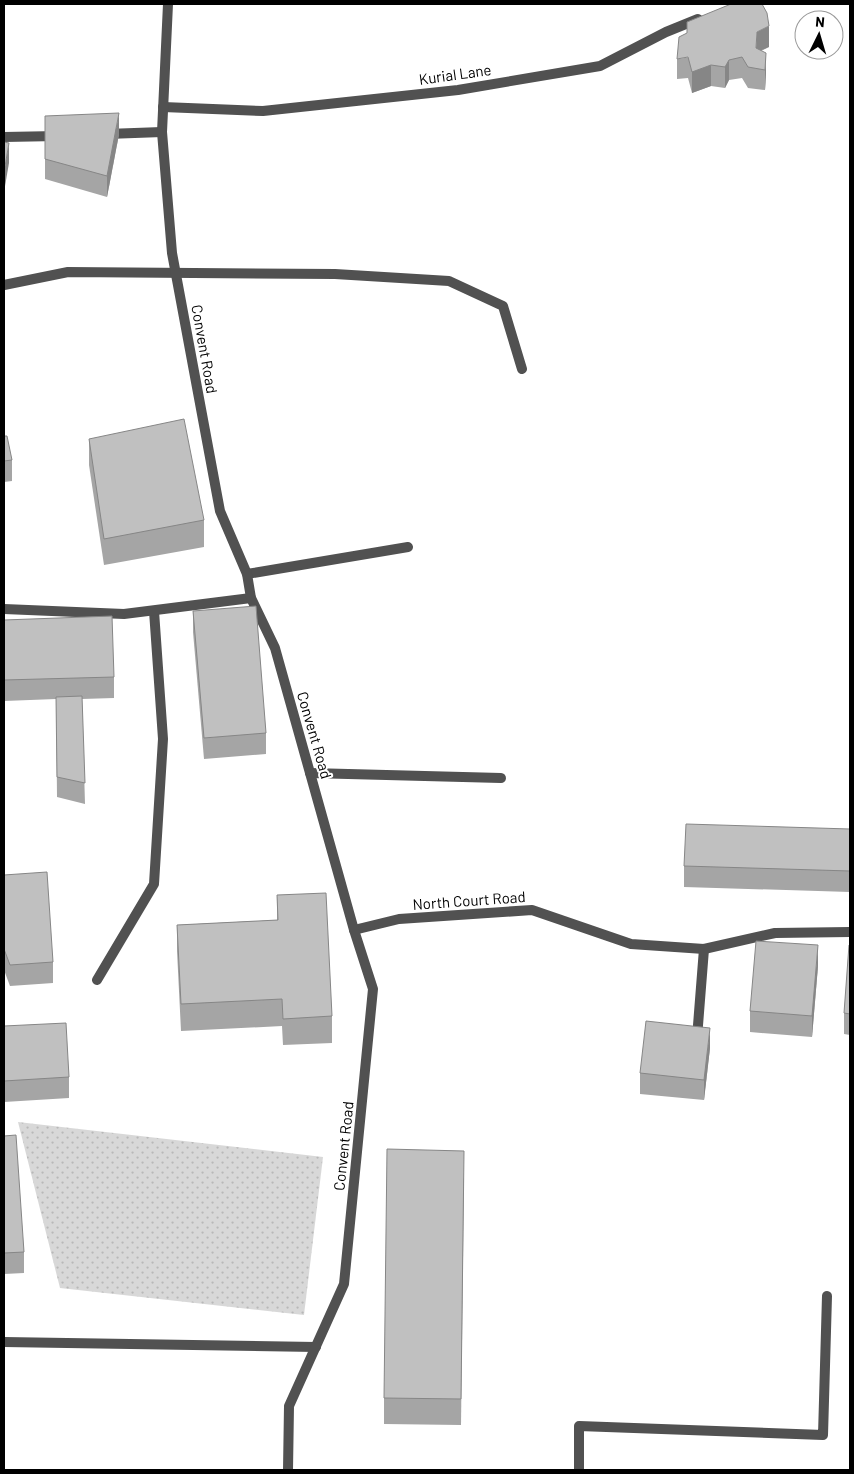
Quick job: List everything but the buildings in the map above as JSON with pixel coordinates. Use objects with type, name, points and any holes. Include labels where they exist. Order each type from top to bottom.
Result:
[{"type":"street","name":"Convent Road","points":[[168,4],[162,132],[176,272],[220,511],[247,574],[251,598],[275,648],[354,930],[374,989],[344,1284],[289,1406],[288,1470]]},
{"type":"street","name":"Kurial Lane","points":[[163,106],[263,111],[458,90],[600,66],[666,32],[710,14]]},
{"type":"street","points":[[92,135],[162,132]]},
{"type":"street","points":[[4,137],[73,135]]},
{"type":"street","points":[[4,285],[68,272],[335,274],[449,281],[503,306],[522,369]]},
{"type":"street","points":[[247,574],[408,546]]},
{"type":"street","points":[[4,609],[124,614],[251,598]]},
{"type":"street","points":[[97,980],[154,884],[164,739],[154,611]]},
{"type":"street","points":[[310,773],[501,778]]},
{"type":"street","name":"North Court Road","points":[[354,930],[399,919],[532,910],[631,944],[704,949],[775,933],[850,932]]},
{"type":"street","points":[[697,1038],[704,949]]},
{"type":"street","points":[[578,1470],[580,1426],[823,1435],[827,1296]]},
{"type":"street","points":[[4,1342],[316,1347]]},
{"type":"shaded area","points":[[18,1122],[323,1157],[304,1315],[60,1288]]}]
